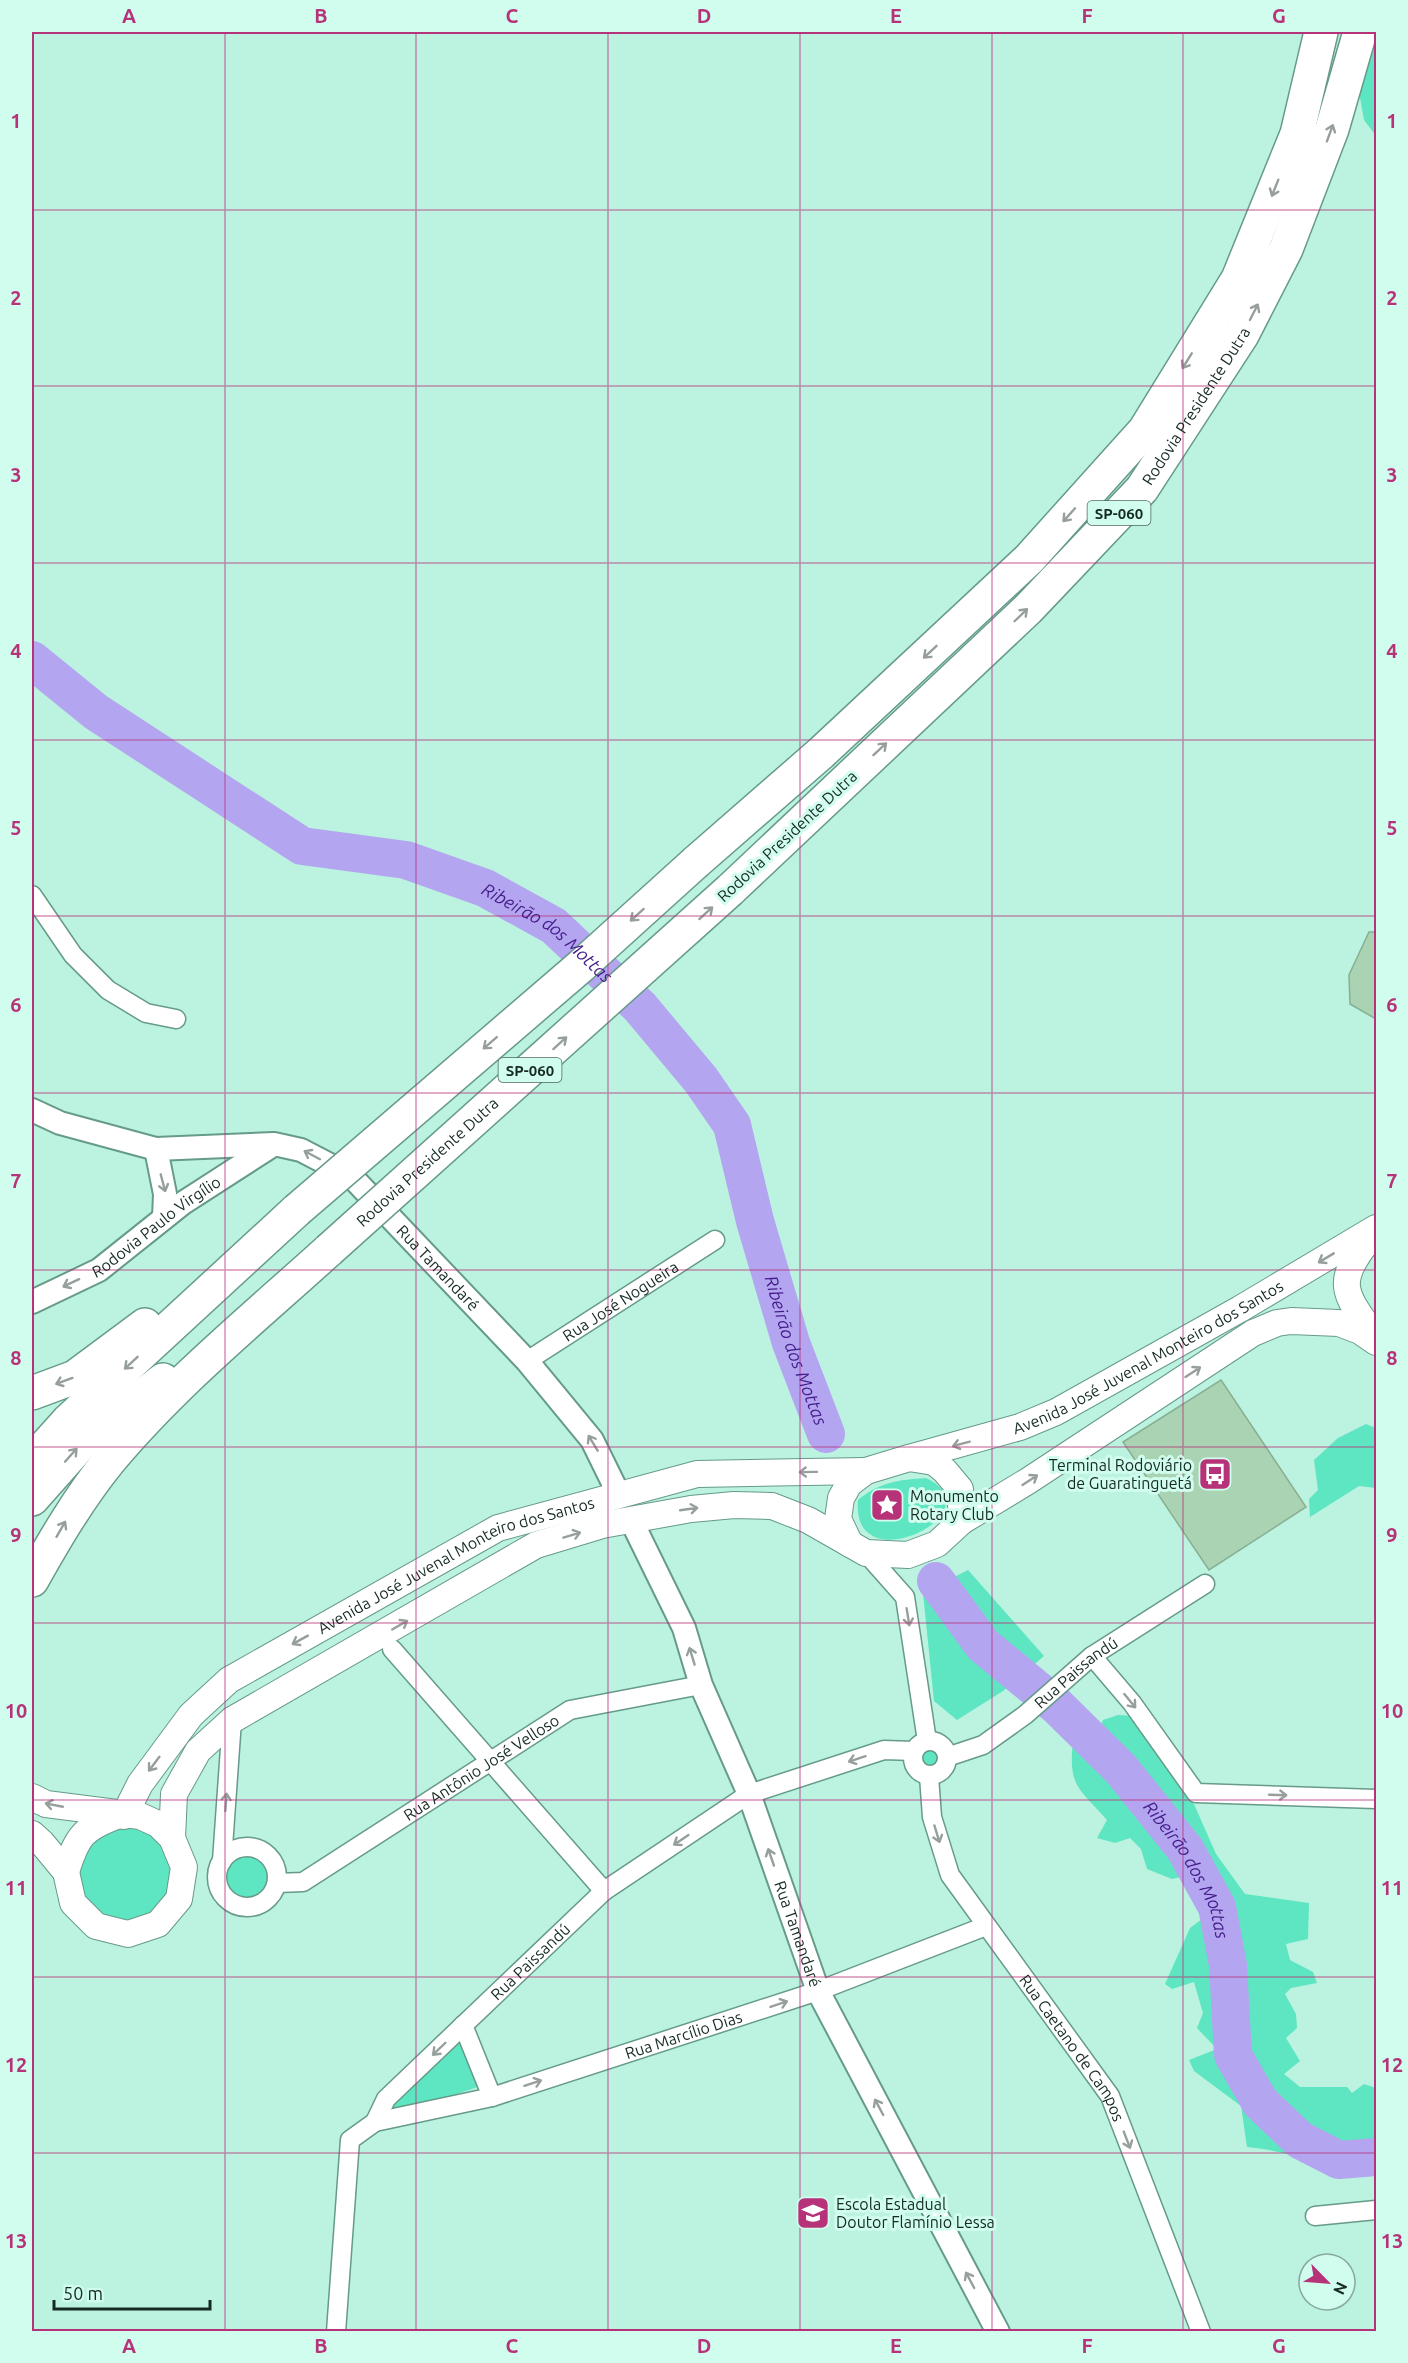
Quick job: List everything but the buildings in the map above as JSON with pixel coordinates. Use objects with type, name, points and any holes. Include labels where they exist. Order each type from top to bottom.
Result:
[{"type":"highway","name":"Rodovia Presidente Dutra","points":[[32,1461],[68,1421],[297,1210],[581,966],[821,753],[1029,559],[1145,430],[1238,279],[1297,134],[1321,32]]},
{"type":"highway","name":"Rodovia Presidente Dutra","points":[[32,1499],[80,1445],[329,1250],[730,890],[1028,609],[1142,489],[1242,335],[1287,249],[1332,129],[1360,32]]},
{"type":"highway","points":[[32,1393],[75,1377],[297,1210]]},
{"type":"highway","points":[[32,1580],[67,1520],[109,1461],[186,1380],[329,1250]]},
{"type":"main road","points":[[1377,1229],[1354,1258],[1347,1273],[1346,1289],[1352,1304],[1377,1341]]},
{"type":"main road","name":"Avenida José Juvenal Monteiro dos Santos","points":[[909,1458],[1020,1427],[1056,1412],[1240,1310],[1377,1229]]},
{"type":"main road","name":"Avenida José Juvenal Monteiro dos Santos","points":[[962,1521],[1028,1481],[1253,1333],[1277,1323],[1291,1321],[1339,1323],[1377,1341]]},
{"type":"main road","points":[[909,1458],[934,1462],[945,1471],[960,1489],[962,1521],[937,1544],[908,1555],[858,1549],[838,1519],[841,1498],[849,1484],[866,1471],[909,1458]]},
{"type":"main road","name":"Avenida José Juvenal Monteiro dos Santos","points":[[122,1815],[140,1784],[191,1715],[229,1680],[498,1528],[697,1474],[866,1471]]},
{"type":"main road","name":"Avenida José Juvenal Monteiro dos Santos","points":[[172,1838],[174,1794],[198,1751],[232,1720],[536,1545],[602,1525],[691,1509],[734,1505],[772,1506],[808,1520],[858,1549]]},
{"type":"main road","points":[[32,1797],[46,1804],[140,1816],[158,1824],[172,1838],[184,1867],[179,1899],[158,1924],[128,1934],[96,1926],[74,1903],[66,1872],[32,1834]]},
{"type":"main road","points":[[66,1872],[74,1845],[94,1824],[122,1815]]},
{"type":"street","points":[[32,895],[73,955],[108,990],[146,1013],[176,1019]]},
{"type":"street","name":"Rua Tamandaré","points":[[32,1110],[60,1123],[156,1149],[274,1144],[301,1150],[351,1176],[527,1361],[592,1440],[619,1495]]},
{"type":"street","name":"Rodovia Paulo Virgílio","points":[[32,1302],[99,1270],[183,1203],[274,1144]]},
{"type":"street","points":[[156,1149],[165,1194],[164,1218]]},
{"type":"street","name":"Rua José Nogueira","points":[[527,1361],[715,1240]]},
{"type":"street","name":"Rua Tamandaré","points":[[632,1520],[684,1628],[701,1685],[749,1794],[818,1991],[998,2331]]},
{"type":"street","points":[[858,1549],[905,1597],[920,1746],[912,1763],[923,1775],[940,1773],[944,1769],[947,1757],[943,1747],[938,1743],[920,1746]]},
{"type":"street","name":"Rua Paissandú","points":[[947,1757],[982,1745],[1025,1715],[1092,1656],[1205,1584]]},
{"type":"street","points":[[392,1649],[604,1892]]},
{"type":"street","points":[[1092,1656],[1132,1703],[1196,1793],[1377,1799]]},
{"type":"street","name":"Rua Antônio José Velloso","points":[[277,1883],[303,1882],[570,1710],[701,1685]]},
{"type":"street","points":[[222,1861],[234,1850],[251,1847],[266,1853],[276,1866],[277,1883],[272,1895],[262,1903],[249,1907],[236,1905],[226,1898],[219,1886],[218,1873],[222,1861],[232,1720]]},
{"type":"street","name":"Rua Paissandú","points":[[336,2331],[350,2140],[375,2122],[386,2099],[604,1892],[749,1794],[884,1750],[920,1746]]},
{"type":"street","name":"Rua Caetano de Campos","points":[[929,1776],[932,1817],[950,1875],[1110,2096],[1201,2331]]},
{"type":"street","name":"Rua Marcílio Dias","points":[[375,2122],[492,2097],[818,1991],[986,1926]]},
{"type":"street","points":[[463,2025],[492,2097]]},
{"type":"street","points":[[1315,2216],[1377,2210]]},
{"type":"green space","points":[[1374,32],[1376,32],[1376,136],[1364,120],[1359,92]]},
{"type":"green space","points":[[1366,1424],[1376,1428],[1376,1488],[1359,1486],[1310,1517],[1309,1499],[1318,1490],[1314,1460],[1338,1438]]},
{"type":"green space","points":[[926,1478],[944,1492],[945,1508],[934,1522],[916,1534],[895,1539],[876,1537],[862,1525],[858,1500],[866,1494],[890,1483]]},
{"type":"green space","points":[[968,1570],[1044,1656],[1003,1691],[957,1720],[934,1701],[923,1593]]},
{"type":"green space","points":[[1118,1715],[1134,1716],[1190,1795],[1216,1854],[1245,1894],[1309,1903],[1308,1939],[1286,1944],[1290,1960],[1313,1972],[1317,1983],[1291,1988],[1285,1994],[1296,2014],[1297,2028],[1286,2038],[1300,2061],[1284,2074],[1300,2087],[1347,2087],[1352,2093],[1364,2084],[1376,2088],[1376,2166],[1345,2173],[1288,2154],[1247,2147],[1241,2106],[1194,2071],[1189,2060],[1217,2049],[1197,2028],[1203,2013],[1194,1982],[1172,1989],[1165,1984],[1190,1928],[1206,1916],[1186,1876],[1172,1879],[1147,1869],[1141,1849],[1130,1838],[1115,1843],[1097,1838],[1107,1820],[1083,1793],[1074,1778],[1073,1741],[1097,1735],[1103,1720]]},
{"type":"green space","points":[[929,1745],[938,1749],[942,1758],[938,1767],[929,1771],[920,1767],[916,1758],[920,1749]]},
{"type":"green space","points":[[135,1825],[150,1831],[171,1855],[174,1887],[156,1914],[125,1924],[95,1913],[78,1886],[81,1854],[103,1831]]},
{"type":"green space","points":[[249,1855],[264,1862],[271,1877],[264,1892],[249,1899],[234,1892],[227,1877],[234,1862]]},
{"type":"green space","points":[[464,2035],[484,2085],[390,2116],[398,2092]]},
{"type":"waterway","name":"Ribeirão dos Mottas","points":[[32,660],[96,712],[302,846],[406,860],[485,888],[554,926],[640,1007],[701,1080],[732,1125],[755,1221],[791,1343],[826,1434]]},
{"type":"waterway","name":"Ribeirão dos Mottas","points":[[936,1581],[983,1645],[1057,1706],[1121,1769],[1185,1849],[1217,1907],[1228,1965],[1233,2055],[1260,2102],[1300,2140],[1339,2160],[1376,2157]]},
{"type":"place","name":"Terminal Rodoviário de Guaratinguetá","points":[[1215,1474]]},
{"type":"place","name":"Monumento Rotary Club","points":[[887,1505]]},
{"type":"place","name":"Escola Estadual Doutor Flamínio Lessa","points":[[813,2213]]}]
